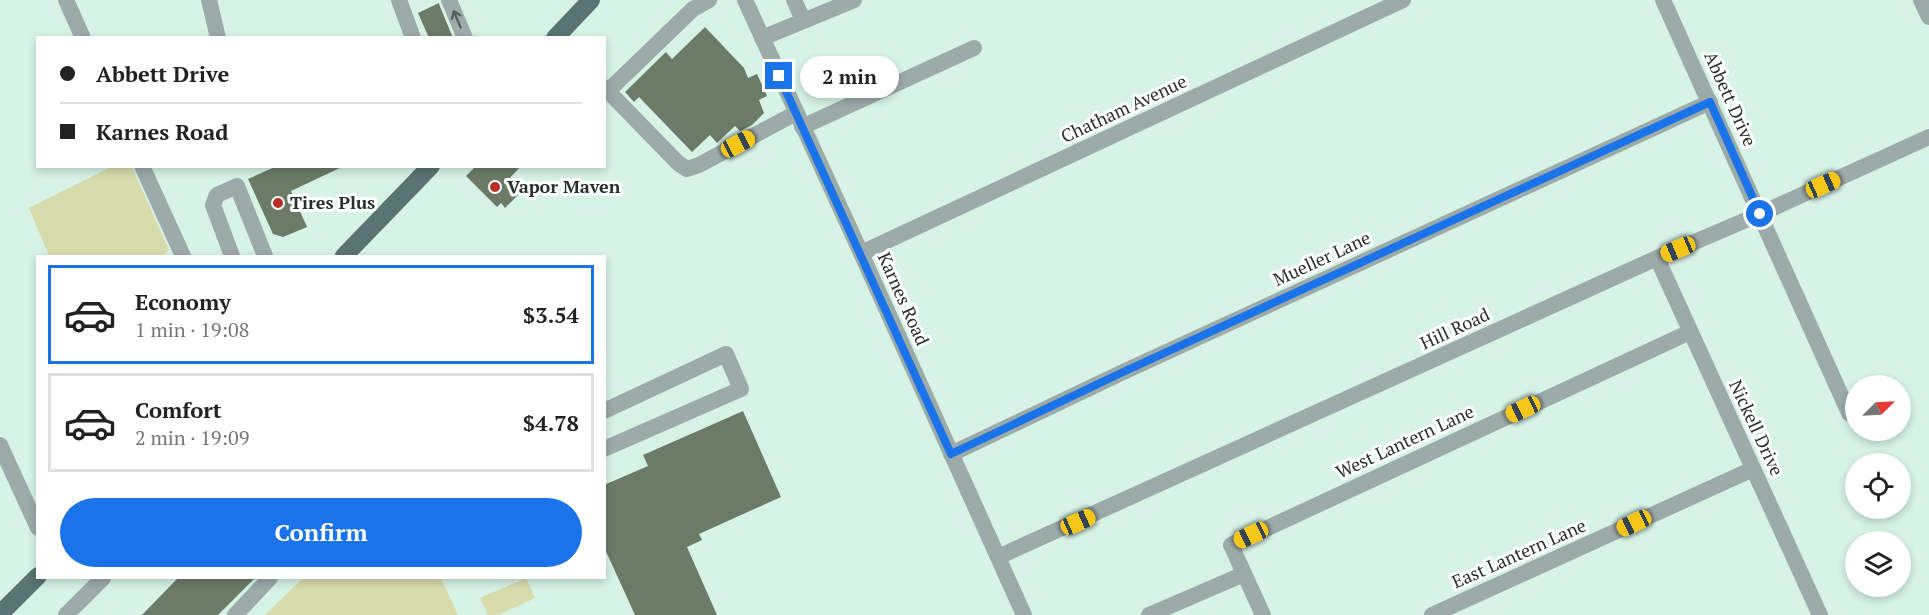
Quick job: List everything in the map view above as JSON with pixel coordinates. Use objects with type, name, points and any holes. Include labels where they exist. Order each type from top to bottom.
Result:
[{"type":"main road","points":[[557,36],[591,0]]},
{"type":"main road","points":[[345,255],[429,168]]},
{"type":"main road","points":[[9,612],[36,578]]},
{"type":"street","points":[[66,0],[82,36]]},
{"type":"street","points":[[209,0],[218,36]]},
{"type":"street","points":[[399,0],[412,36]]},
{"type":"street","points":[[449,0],[464,36]]},
{"type":"street","points":[[709,0],[693,9],[606,89],[678,164],[687,168],[699,165],[799,120],[974,48]]},
{"type":"street","name":"Karnes Road","points":[[745,0],[1024,615]]},
{"type":"street","points":[[794,0],[803,20]]},
{"type":"street","name":"Chatham Avenue","points":[[861,253],[1403,0]]},
{"type":"street","name":"Abbett Drive","points":[[1664,0],[1845,404]]},
{"type":"street","points":[[1922,0],[1929,17]]},
{"type":"street","points":[[762,38],[845,2]]},
{"type":"street","name":"Mueller Lane","points":[[951,454],[1132,368],[1710,102]]},
{"type":"street","name":"Hill Road","points":[[999,557],[1929,137]]},
{"type":"street","points":[[143,168],[183,255]]},
{"type":"street","points":[[232,255],[213,205],[217,195],[237,186],[265,255]]},
{"type":"street","name":"Nickell Drive","points":[[1657,258],[1820,615]]},
{"type":"street","name":"West Lantern Lane","points":[[1244,574],[1231,545],[1690,332]]},
{"type":"street","points":[[606,410],[726,354],[741,389],[606,448]]},
{"type":"street","points":[[0,445],[36,524]]},
{"type":"street","name":"East Lantern Lane","points":[[1432,615],[1753,469]]},
{"type":"street","points":[[1149,615],[1244,574],[1263,615]]},
{"type":"street","points":[[66,615],[102,579]]},
{"type":"street","points":[[235,615],[269,579]]},
{"type":"green space","points":[[109,168],[132,168],[169,250],[163,255],[49,255],[29,208]]},
{"type":"green space","points":[[302,579],[441,579],[458,615],[265,615]]},
{"type":"green space","points":[[526,579],[535,598],[498,615],[488,615],[480,598]]},
{"type":"building","points":[[439,3],[452,36],[428,36],[418,13]]},
{"type":"building","points":[[705,27],[744,68],[748,78],[757,74],[767,96],[759,100],[764,113],[752,125],[740,131],[735,126],[717,143],[710,135],[692,152],[639,97],[634,102],[625,92],[666,52],[672,59]]},
{"type":"building","name":"Tires Plus","points":[[273,168],[340,168],[291,191],[307,227],[283,237],[273,234],[248,179]]},
{"type":"building","name":"Vapor Maven","points":[[474,168],[519,168],[507,181],[520,193],[505,208],[501,203],[497,207],[466,176]]},
{"type":"building","points":[[743,411],[781,497],[699,534],[702,540],[687,547],[717,615],[635,615],[606,551],[606,484],[648,466],[643,455]]},
{"type":"building","points":[[177,579],[254,579],[218,615],[142,615]]},
{"type":"place","name":"Vapor Maven","points":[[495,187]]},
{"type":"place","name":"Tires Plus","points":[[278,203]]},
{"type":"route","points":[[779,76],[951,454],[1121,373],[1710,102],[1760,214]]}]
